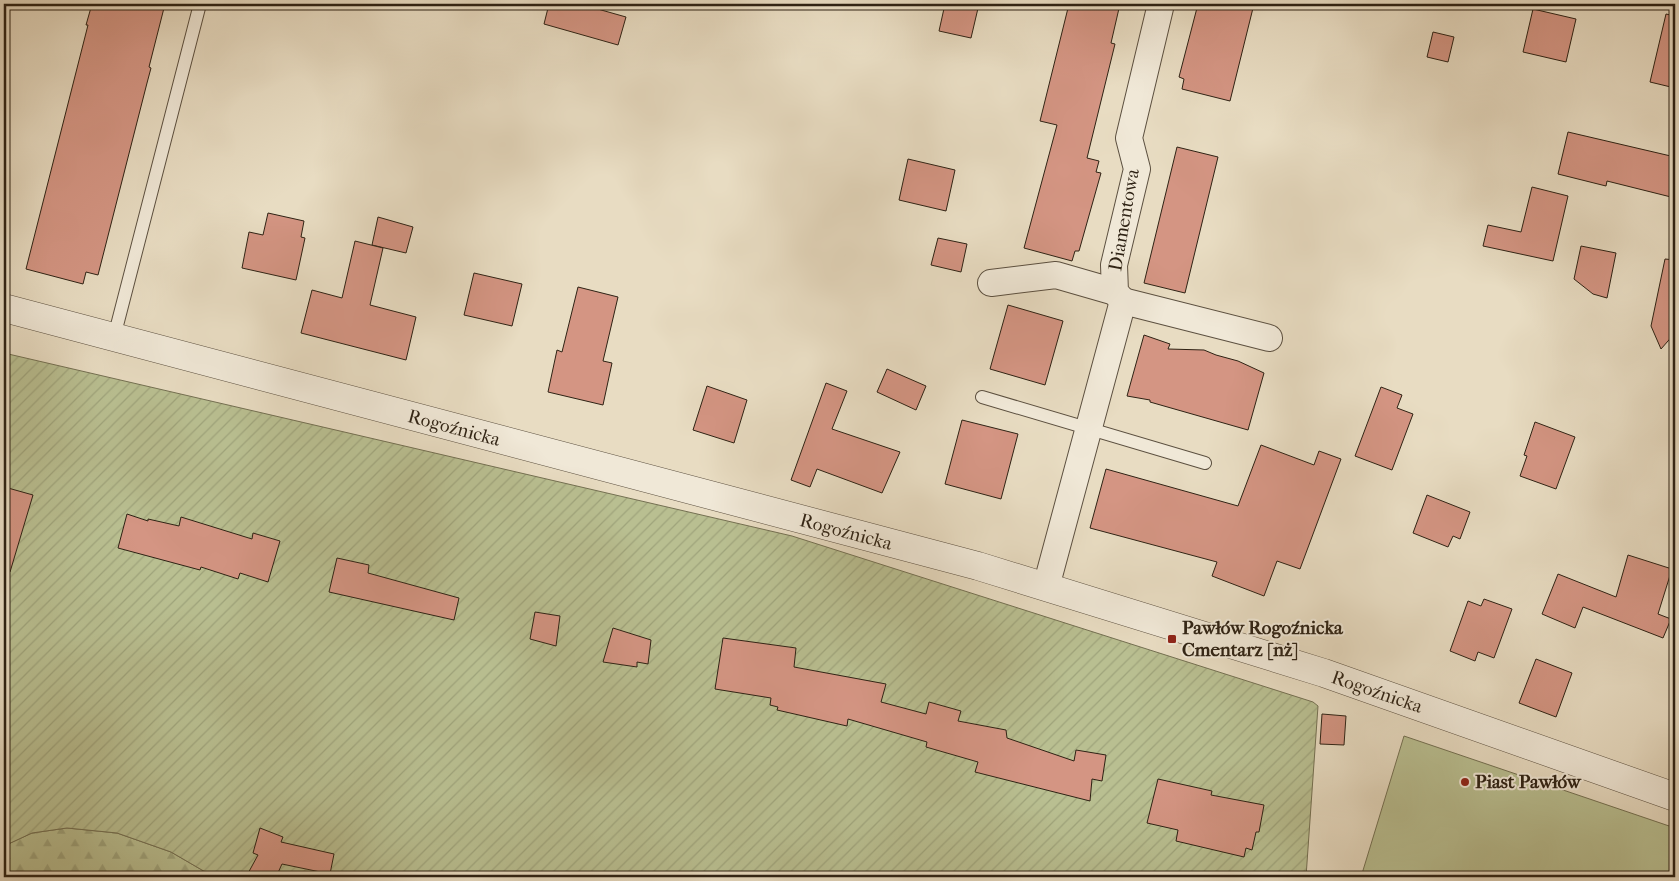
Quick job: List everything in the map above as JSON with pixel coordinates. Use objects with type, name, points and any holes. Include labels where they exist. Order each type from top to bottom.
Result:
[{"type":"street","name":"Diamentowa","points":[[1046,587],[1089,428],[1119,296],[1114,264],[1137,169],[1129,138],[1161,4]]},
{"type":"street","name":"Diamentowa","points":[[991,283],[1056,275],[1119,296],[1270,338]]},
{"type":"street","name":"Rogoźnicka","points":[[4,308],[968,564],[1333,676],[1675,797]]},
{"type":"lane","points":[[114,337],[200,4]]},
{"type":"lane","points":[[982,398],[1206,463]]},
{"type":"green space","points":[[4,353],[792,536],[1313,702],[1318,706],[1306,877],[214,877],[171,852],[117,833],[67,828],[32,833],[4,846]]},
{"type":"green space","name":"Piast Pawłów","points":[[1404,736],[1675,828],[1675,877],[1361,877]]},
{"type":"green space","points":[[67,828],[117,833],[171,852],[214,877],[4,877],[4,846],[32,833]]},
{"type":"building","points":[[92,4],[165,4],[149,67],[151,68],[98,275],[86,272],[83,284],[26,269]]},
{"type":"building","points":[[549,4],[580,4],[626,17],[618,45],[544,24]]},
{"type":"building","points":[[945,4],[979,4],[971,38],[939,31]]},
{"type":"building","points":[[1069,4],[1120,4],[1111,43],[1115,44],[1087,158],[1099,161],[1096,172],[1101,173],[1079,251],[1075,251],[1072,261],[1024,248],[1057,125],[1040,121]]},
{"type":"building","points":[[1198,4],[1254,4],[1230,101],[1182,89],[1184,79],[1179,77]]},
{"type":"building","points":[[1533,9],[1576,19],[1566,62],[1523,52]]},
{"type":"building","points":[[1666,14],[1675,16],[1675,88],[1650,82]]},
{"type":"building","points":[[1433,32],[1454,37],[1448,62],[1427,57]]},
{"type":"building","points":[[1568,132],[1675,157],[1675,179],[1671,197],[1607,181],[1606,186],[1558,174]]},
{"type":"building","points":[[1177,147],[1218,157],[1185,293],[1144,283]]},
{"type":"building","points":[[908,159],[955,170],[946,211],[899,200]]},
{"type":"building","points":[[1532,187],[1568,196],[1553,261],[1483,246],[1488,225],[1521,232]]},
{"type":"building","points":[[268,213],[304,221],[301,237],[305,238],[296,280],[242,268],[249,232],[263,235]]},
{"type":"building","points":[[378,217],[413,227],[406,253],[372,245]]},
{"type":"building","points":[[938,238],[967,244],[961,272],[931,265]]},
{"type":"building","points":[[355,241],[383,248],[370,305],[416,317],[406,360],[301,333],[312,290],[342,298]]},
{"type":"building","points":[[1581,246],[1616,253],[1607,298],[1593,294],[1574,279]]},
{"type":"building","points":[[1665,259],[1675,260],[1675,333],[1661,349],[1651,326]]},
{"type":"building","points":[[474,273],[522,284],[512,326],[464,315]]},
{"type":"building","points":[[578,287],[618,297],[603,361],[612,363],[603,405],[548,392],[557,350],[562,352]]},
{"type":"building","points":[[1008,305],[1063,321],[1045,385],[990,369]]},
{"type":"building","points":[[1144,335],[1170,344],[1168,349],[1204,350],[1238,361],[1264,373],[1248,430],[1150,402],[1150,400],[1127,396]]},
{"type":"building","points":[[887,369],[926,386],[916,410],[877,392]]},
{"type":"building","points":[[826,383],[847,391],[832,429],[900,452],[882,493],[817,469],[810,487],[791,480]]},
{"type":"building","points":[[707,386],[747,400],[734,443],[693,430]]},
{"type":"building","points":[[1381,387],[1402,395],[1397,408],[1413,414],[1392,470],[1355,456]]},
{"type":"building","points":[[962,420],[1018,434],[1001,499],[945,484]]},
{"type":"building","points":[[1535,422],[1575,437],[1556,489],[1520,476],[1527,456],[1524,455]]},
{"type":"building","points":[[1261,445],[1314,465],[1319,451],[1341,459],[1300,569],[1277,561],[1264,596],[1212,576],[1217,562],[1090,528],[1106,469],[1238,506]]},
{"type":"building","points":[[8,488],[33,495],[10,572],[4,571],[4,503]]},
{"type":"building","points":[[1427,495],[1470,512],[1460,539],[1453,536],[1448,547],[1413,533]]},
{"type":"building","points":[[127,514],[148,521],[148,519],[179,526],[181,517],[252,539],[253,533],[280,541],[268,582],[240,573],[238,579],[201,567],[200,570],[118,548]]},
{"type":"building","points":[[1628,555],[1672,569],[1658,614],[1671,619],[1663,638],[1583,607],[1575,628],[1542,614],[1558,574],[1616,597]]},
{"type":"building","points":[[337,558],[369,565],[368,573],[459,598],[454,620],[329,592]]},
{"type":"building","points":[[1484,599],[1512,609],[1494,658],[1478,652],[1475,661],[1450,651],[1468,601],[1481,606]]},
{"type":"building","points":[[535,612],[560,616],[556,646],[530,639]]},
{"type":"building","points":[[613,628],[651,640],[648,664],[637,662],[637,667],[603,662]]},
{"type":"building","points":[[723,638],[796,648],[794,667],[886,684],[881,702],[926,714],[929,702],[961,711],[958,721],[1006,730],[1007,738],[1074,761],[1076,750],[1106,755],[1102,781],[1092,779],[1090,801],[975,772],[978,762],[926,747],[927,742],[848,719],[847,726],[777,710],[778,707],[770,705],[771,698],[715,689]]},
{"type":"building","points":[[1536,659],[1572,673],[1556,717],[1519,703]]},
{"type":"building","points":[[1322,714],[1346,716],[1344,745],[1320,744]]},
{"type":"building","points":[[1158,779],[1212,791],[1211,795],[1264,805],[1259,832],[1256,832],[1252,850],[1246,848],[1244,857],[1176,841],[1178,830],[1147,823]]},
{"type":"building","points":[[260,828],[283,837],[281,842],[334,854],[330,874],[282,864],[276,877],[246,877],[258,855],[253,853]]},
{"type":"place","name":"Pawłów Rogoźnicka Cmentarz [nż]","points":[[1172,639]]},
{"type":"place","name":"Piast Pawłów","points":[[1465,782]]}]
